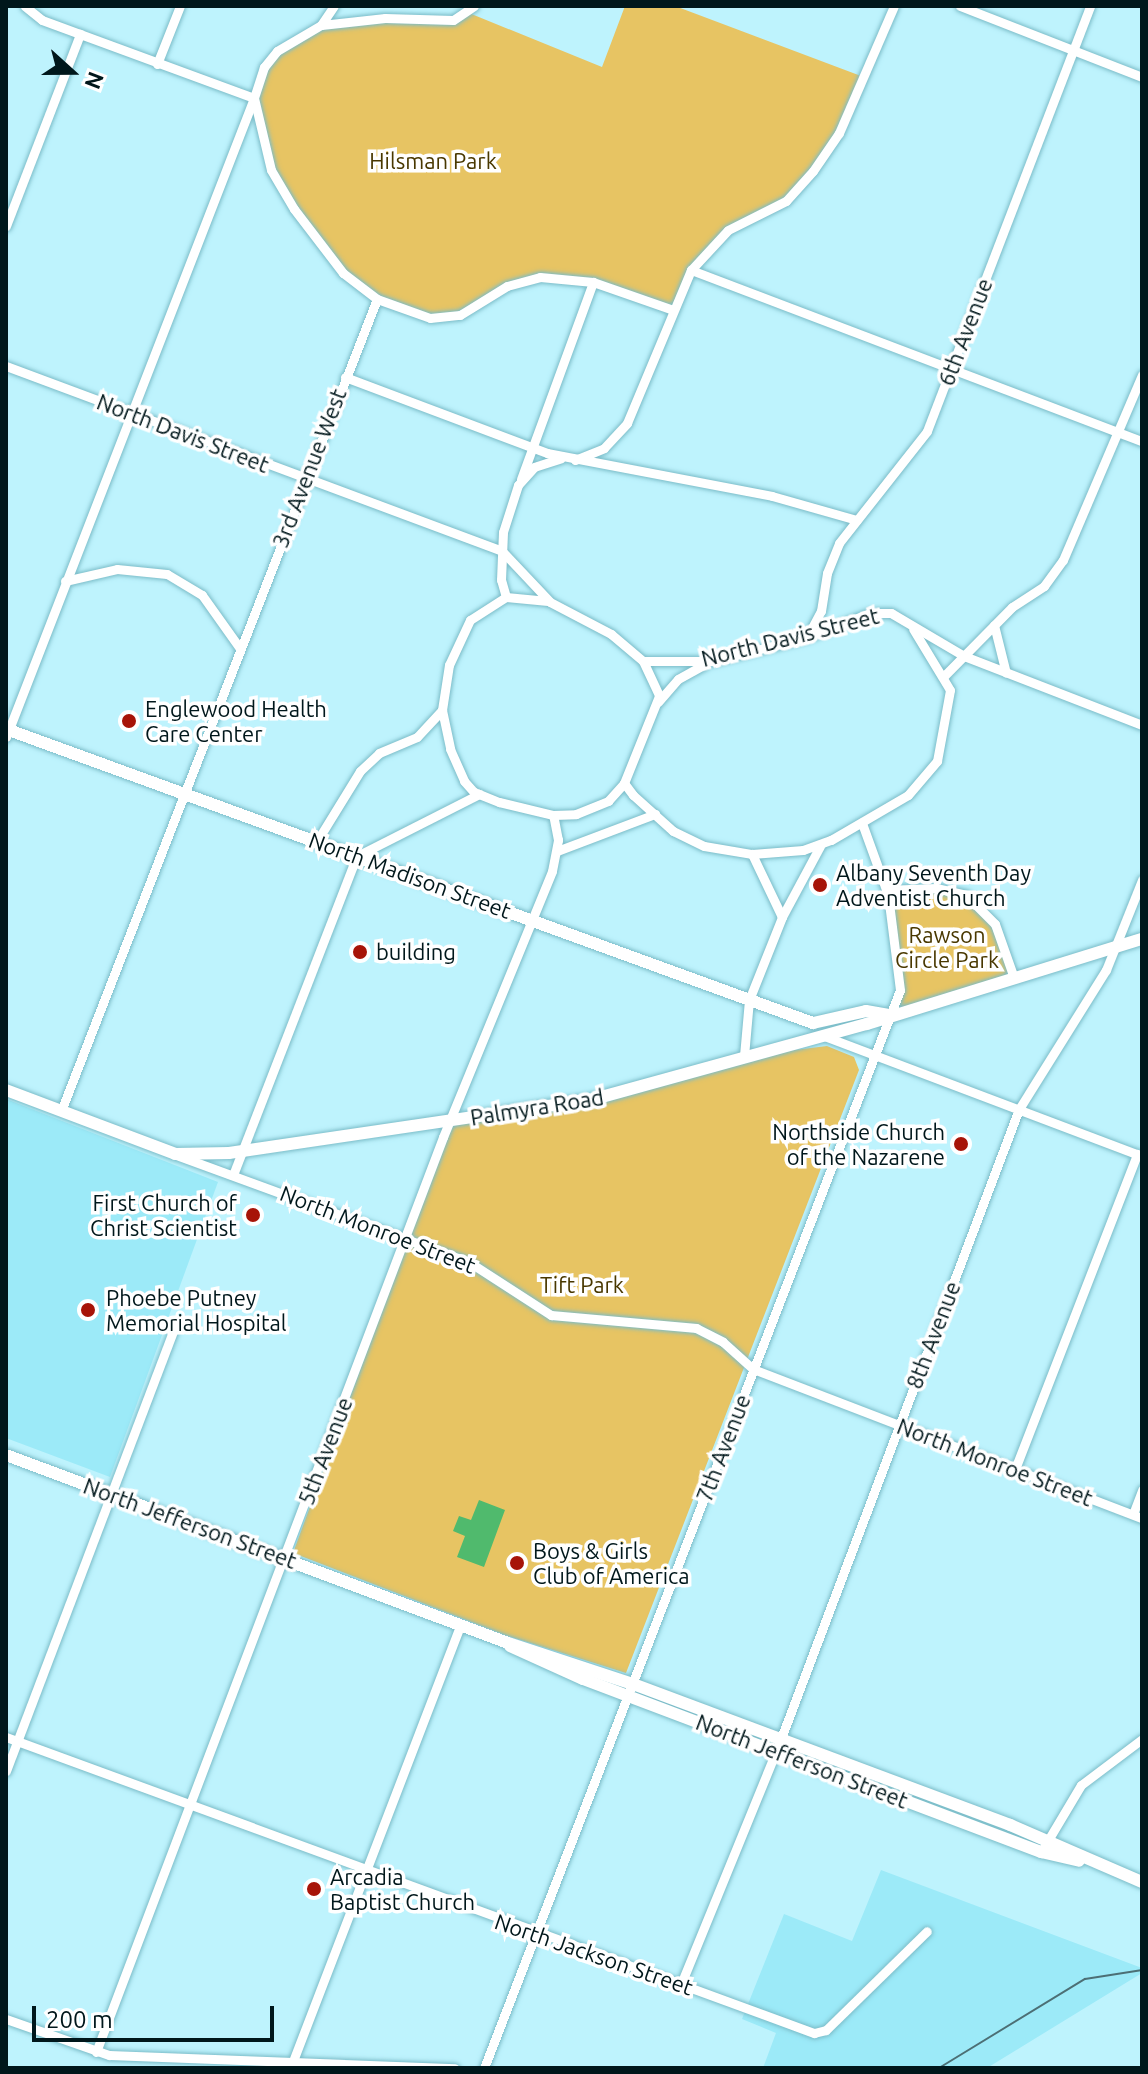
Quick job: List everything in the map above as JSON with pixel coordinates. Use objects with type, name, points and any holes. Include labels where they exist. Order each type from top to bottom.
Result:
[{"type":"main road","name":"North Madison Street","points":[[7,732],[183,792],[813,1023]]},
{"type":"main road","name":"Palmyra Road","points":[[175,1154],[243,1150],[594,1099],[824,1036],[1142,939]]},
{"type":"main road","name":"Palmyra Road","points":[[813,1023],[866,1011],[889,1015]]},
{"type":"main road","name":"North Monroe Street","points":[[6,1090],[175,1154]]},
{"type":"main road","name":"North Jefferson Street","points":[[6,1455],[508,1643],[532,1658],[631,1690],[1142,1882]]},
{"type":"street","points":[[157,64],[180,6]]},
{"type":"street","points":[[321,25],[334,6]]},
{"type":"street","points":[[7,732],[264,67],[277,51],[321,25],[385,18],[453,20],[474,6]]},
{"type":"street","points":[[575,460],[604,448],[627,423],[691,270],[728,230],[786,201],[813,171],[839,133],[894,6]]},
{"type":"street","points":[[960,6],[1142,77]]},
{"type":"street","name":"6th Avenue","points":[[807,637],[821,611],[832,559],[857,520],[917,449],[952,368],[1090,6]]},
{"type":"street","points":[[27,7],[80,34],[254,98]]},
{"type":"street","points":[[6,226],[80,34]]},
{"type":"street","points":[[254,98],[263,148],[278,185],[328,256],[377,299],[443,319],[524,279],[593,282],[673,310]]},
{"type":"street","points":[[691,270],[1142,441]]},
{"type":"street","points":[[506,597],[502,551],[505,519],[593,282]]},
{"type":"street","name":"3rd Avenue West","points":[[61,1111],[304,479],[377,299]]},
{"type":"street","name":"North Davis Street","points":[[6,366],[502,551],[550,602],[611,634],[643,661],[713,661],[807,637],[870,613],[891,613],[964,656],[1142,725]]},
{"type":"street","points":[[943,677],[994,625],[1044,586],[1059,567],[1120,433],[1142,375]]},
{"type":"street","points":[[345,377],[532,448],[564,457],[772,496],[857,520]]},
{"type":"street","points":[[521,479],[534,467],[564,457]]},
{"type":"street","points":[[65,581],[133,568],[167,574],[202,595],[239,647]]},
{"type":"street","points":[[550,602],[506,597],[479,611],[462,632],[449,665],[442,710],[456,765],[479,794],[553,815],[576,814],[608,801],[624,783],[658,702],[678,679],[713,661]]},
{"type":"street","points":[[624,783],[655,814],[696,843],[752,854],[822,844],[862,823],[908,795],[930,774],[947,725],[950,690],[928,646],[905,620]]},
{"type":"street","points":[[994,625],[1006,673]]},
{"type":"street","points":[[643,661],[658,702]]},
{"type":"street","points":[[317,841],[360,771],[379,753],[417,737],[442,710]]},
{"type":"street","points":[[233,1175],[357,856],[479,794]]},
{"type":"street","points":[[557,851],[655,814]]},
{"type":"street","name":"5th Avenue","points":[[96,2052],[450,1120],[557,851],[553,815]]},
{"type":"street","name":"7th Avenue","points":[[484,2068],[900,987],[886,890],[862,823]]},
{"type":"street","points":[[744,1056],[749,1000],[782,917],[822,844]]},
{"type":"street","points":[[752,854],[782,917]]},
{"type":"street","name":"8th Avenue","points":[[681,1984],[779,1745],[1019,1109],[1118,945],[1142,880]]},
{"type":"street","points":[[886,890],[936,888],[966,895],[995,924],[1014,978]]},
{"type":"street","points":[[824,1036],[1139,1155],[1015,1469]]},
{"type":"street","name":"North Monroe Street","points":[[175,1154],[486,1270],[547,1313],[688,1326],[723,1342],[753,1369],[1137,1516]]},
{"type":"street","points":[[6,1771],[173,1332]]},
{"type":"street","points":[[1137,1516],[1142,1490]]},
{"type":"street","points":[[293,2061],[460,1625]]},
{"type":"street","name":"North Jackson Street","points":[[6,1737],[364,1871],[814,2033],[826,2030],[927,1931]]},
{"type":"street","points":[[1044,1846],[1081,1785],[1142,1739]]},
{"type":"street","points":[[6,2019],[96,2052],[455,2068]]},
{"type":"shaded area","name":"Phoebe Putney Memorial Hospital","points":[[6,1099],[218,1182],[110,1477],[6,1438]]},
{"type":"shaded area","points":[[479,1500],[505,1510],[484,1567],[457,1557],[465,1536],[453,1531],[459,1516],[471,1520]]},
{"type":"shaded area","points":[[881,1870],[1142,1968],[1142,1973],[987,2068],[763,2068],[776,2033],[742,2019],[784,1914],[852,1941]]},
{"type":"green space","name":"Hilsman Park","points":[[625,6],[675,6],[861,76],[837,133],[810,171],[784,199],[742,220],[686,273],[672,308],[619,287],[539,275],[443,318],[377,298],[343,272],[280,186],[255,98],[265,67],[277,52],[317,30],[385,19],[454,21],[469,13],[602,67]]},
{"type":"green space","name":"Rawson Circle Park","points":[[910,888],[956,893],[985,912],[1013,977],[892,1014],[900,991],[887,891]]},
{"type":"green space","name":"Tift Park","points":[[827,1046],[854,1057],[859,1070],[626,1673],[505,1635],[293,1553],[451,1122],[595,1100],[745,1056]]},
{"type":"railway","points":[[939,2068],[1085,1979],[1142,1970]]},
{"type":"place","name":"Englewood Health Care Center","points":[[129,721]]},
{"type":"place","name":"Albany Seventh Day Adventist Church","points":[[820,885]]},
{"type":"place","name":"building","points":[[360,952]]},
{"type":"place","name":"Northside Church of the Nazarene","points":[[961,1144]]},
{"type":"place","name":"First Church of Christ Scientist","points":[[253,1215]]},
{"type":"place","name":"Phoebe Putney Memorial Hospital","points":[[88,1310]]},
{"type":"place","name":"Boys & Girls Club of America","points":[[517,1563]]},
{"type":"place","name":"Arcadia Baptist Church","points":[[314,1889]]}]
